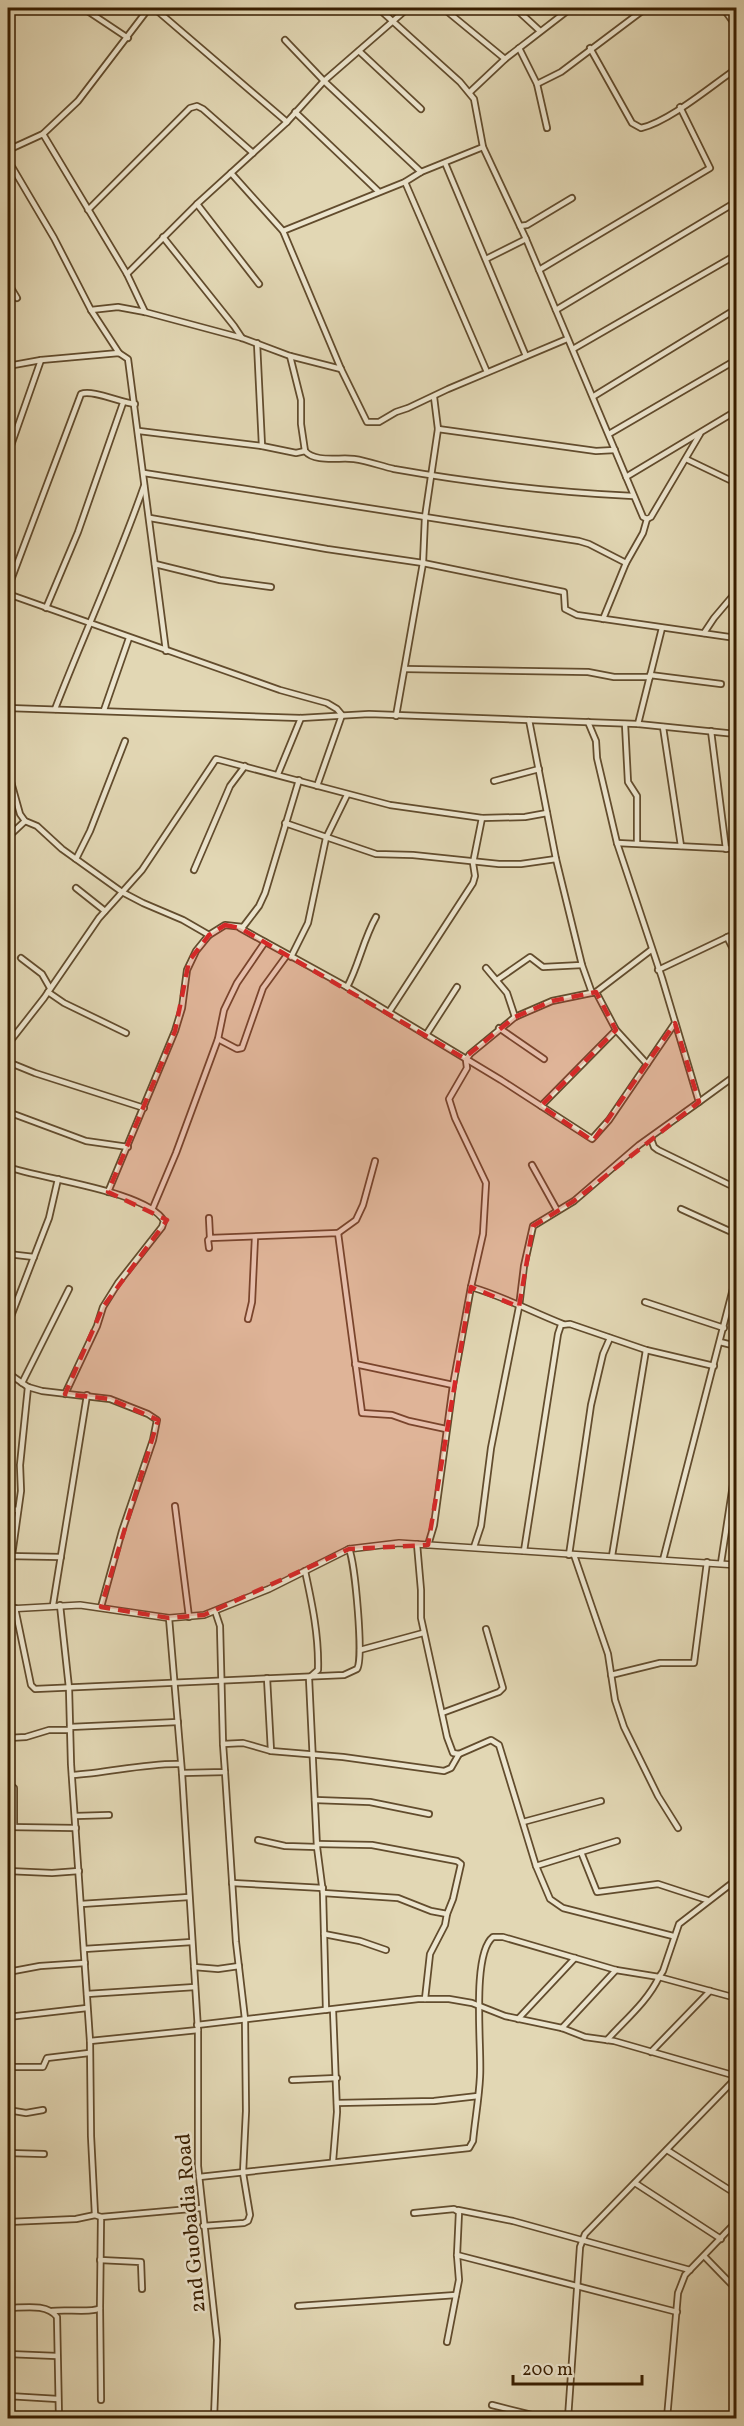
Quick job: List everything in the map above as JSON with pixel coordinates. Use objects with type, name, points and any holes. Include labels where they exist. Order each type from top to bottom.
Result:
[{"type":"street","points":[[82,8],[128,38]]},
{"type":"street","points":[[8,150],[43,134],[78,101],[151,8],[287,122]]},
{"type":"street","points":[[378,8],[470,92],[474,99],[483,147],[526,239],[567,339],[594,396],[633,496],[646,519]]},
{"type":"street","points":[[127,274],[197,204],[287,122],[324,81],[408,8]]},
{"type":"street","points":[[443,8],[505,59]]},
{"type":"street","points":[[515,8],[540,31]]},
{"type":"street","points":[[470,92],[505,59],[571,8]]},
{"type":"street","points":[[537,84],[561,72],[646,8]]},
{"type":"street","points":[[723,8],[736,26]]},
{"type":"street","points":[[729,16],[736,12]]},
{"type":"street","points":[[285,40],[324,81],[421,172]]},
{"type":"street","points":[[519,48],[537,84],[547,128]]},
{"type":"street","points":[[590,48],[635,126],[643,128],[680,107],[736,69]]},
{"type":"street","points":[[359,51],[421,109]]},
{"type":"street","points":[[88,210],[190,108],[196,106],[203,109],[253,153]]},
{"type":"street","points":[[539,270],[710,168],[711,165],[680,107]]},
{"type":"street","points":[[295,112],[378,191]]},
{"type":"street","points":[[43,134],[127,274],[145,312]]},
{"type":"street","points":[[283,231],[405,182],[421,172],[483,147]]},
{"type":"street","points":[[8,160],[54,238],[91,310],[119,353],[128,359],[166,651]]},
{"type":"street","points":[[445,163],[526,356]]},
{"type":"street","points":[[231,173],[283,231],[341,369],[366,422],[379,422],[396,411],[434,397],[567,339]]},
{"type":"street","points":[[405,182],[487,372]]},
{"type":"street","points":[[520,226],[540,218],[572,198]]},
{"type":"street","points":[[556,310],[736,202]]},
{"type":"street","points":[[197,204],[259,284]]},
{"type":"street","points":[[163,237],[242,338]]},
{"type":"street","points":[[486,259],[526,239]]},
{"type":"street","points":[[573,349],[736,255]]},
{"type":"street","points":[[8,283],[17,298]]},
{"type":"street","points":[[91,310],[118,307],[145,312],[242,338],[290,356],[341,369]]},
{"type":"street","points":[[594,396],[736,309]]},
{"type":"street","points":[[257,343],[262,446]]},
{"type":"street","points":[[8,360],[9,365],[119,353]]},
{"type":"street","points":[[290,356],[301,399],[301,424],[305,451],[311,456],[350,458],[392,468],[569,493],[633,496]]},
{"type":"street","points":[[8,454],[41,360]]},
{"type":"street","points":[[609,434],[736,360]]},
{"type":"street","points":[[8,588],[81,394],[87,392],[123,403],[135,404]]},
{"type":"street","points":[[396,717],[423,563],[425,517],[438,429],[434,397]]},
{"type":"street","points":[[46,608],[78,532],[123,403]]},
{"type":"street","points":[[626,477],[736,411]]},
{"type":"street","points":[[438,429],[596,451],[615,450]]},
{"type":"street","points":[[139,431],[262,446],[296,453],[305,451]]},
{"type":"street","points":[[646,519],[651,518],[700,434]]},
{"type":"street","points":[[686,459],[736,483]]},
{"type":"street","points":[[144,473],[579,541],[626,562]]},
{"type":"street","points":[[55,709],[88,623],[122,550],[145,483]]},
{"type":"street","points":[[150,518],[423,563],[564,592],[566,611],[577,615],[736,638]]},
{"type":"street","points":[[603,619],[626,562],[643,533],[646,519]]},
{"type":"street","points":[[155,564],[220,580],[271,587]]},
{"type":"street","points":[[704,633],[718,612],[736,592]]},
{"type":"street","points":[[8,594],[280,690],[327,703],[342,715]]},
{"type":"street","points":[[638,724],[662,628]]},
{"type":"street","points":[[104,710],[129,638]]},
{"type":"street","points":[[405,669],[588,672],[614,677],[650,676],[721,684]]},
{"type":"street","points":[[8,708],[301,718],[369,714],[396,717],[638,724],[736,734]]},
{"type":"street","points":[[317,786],[342,715]]},
{"type":"street","points":[[278,774],[301,718]]},
{"type":"street","points":[[528,720],[556,859],[582,965],[594,992],[616,1030],[647,1064]]},
{"type":"street","points":[[588,722],[596,741],[597,758],[617,843],[699,1102]]},
{"type":"street","points":[[625,724],[628,782],[637,796],[637,843]]},
{"type":"street","points":[[663,727],[681,846]]},
{"type":"street","points":[[711,731],[726,849]]},
{"type":"street","points":[[76,859],[90,831],[125,741]]},
{"type":"street","points":[[8,1044],[105,911],[142,870],[190,801],[214,761],[220,758],[390,806],[482,818],[525,817],[547,813]]},
{"type":"street","points":[[194,870],[230,786],[245,766]]},
{"type":"street","points":[[494,781],[539,769]]},
{"type":"street","points":[[8,771],[20,814],[25,821],[37,826],[76,859],[122,891],[209,935]]},
{"type":"street","points":[[240,928],[248,923],[265,893],[299,780]]},
{"type":"street","points":[[218,1039],[237,1049],[242,1048],[263,988],[289,956],[308,923],[326,838],[347,795]]},
{"type":"street","points":[[389,1012],[473,883],[475,876],[473,862],[482,818]]},
{"type":"street","points":[[8,837],[25,821]]},
{"type":"street","points":[[285,823],[376,854],[521,864],[556,859]]},
{"type":"street","points":[[617,843],[736,849]]},
{"type":"street","points":[[76,888],[105,911]]},
{"type":"street","points":[[347,987],[356,972],[366,934],[376,917]]},
{"type":"street","points":[[108,1192],[175,1031],[182,1008],[189,961],[209,935],[225,925],[240,928],[347,987],[590,1138],[594,1138],[675,1023]]},
{"type":"street","points":[[658,970],[736,933]]},
{"type":"street","points":[[727,937],[736,955]]},
{"type":"street","points":[[152,1210],[177,1153],[218,1039],[224,1010],[237,983],[265,942]]},
{"type":"street","points":[[428,1545],[434,1525],[453,1385],[483,1234],[486,1183],[455,1118],[449,1099],[467,1068],[466,1060],[470,1054],[499,1028],[515,1017],[552,1001],[594,992],[620,976],[651,950]]},
{"type":"street","points":[[497,980],[530,957],[543,967],[582,965]]},
{"type":"street","points":[[21,958],[42,974],[49,990],[64,1003],[126,1034]]},
{"type":"street","points":[[486,968],[507,993],[515,1017]]},
{"type":"street","points":[[426,1035],[457,987]]},
{"type":"street","points":[[499,1028],[544,1059]]},
{"type":"street","points":[[541,1106],[616,1030]]},
{"type":"street","points":[[8,1062],[144,1108]]},
{"type":"street","points":[[474,1547],[482,1526],[491,1449],[533,1226],[574,1201],[639,1145],[736,1075]]},
{"type":"street","points":[[8,1112],[86,1142],[128,1147]]},
{"type":"street","points":[[651,1138],[654,1147],[658,1150],[736,1188]]},
{"type":"street","points":[[210,1238],[338,1233],[356,1220],[363,1205],[375,1161]]},
{"type":"street","points":[[532,1165],[557,1210]]},
{"type":"street","points":[[8,1167],[108,1192],[152,1210],[161,1215],[164,1221],[162,1227],[103,1306],[97,1326],[65,1394]]},
{"type":"street","points":[[8,1324],[49,1218],[58,1179]]},
{"type":"street","points":[[681,1209],[736,1234]]},
{"type":"street","points":[[209,1218],[209,1248]]},
{"type":"street","points":[[338,1233],[362,1413],[392,1415],[446,1429]]},
{"type":"street","points":[[248,1319],[253,1293],[255,1237]]},
{"type":"street","points":[[8,1254],[34,1257]]},
{"type":"street","points":[[663,1560],[736,1277]]},
{"type":"street","points":[[471,1287],[499,1296],[563,1324],[646,1350],[714,1366]]},
{"type":"street","points":[[22,1383],[69,1289]]},
{"type":"street","points":[[645,1302],[724,1328]]},
{"type":"street","points":[[524,1551],[558,1334],[563,1324]]},
{"type":"street","points":[[610,1338],[603,1354],[591,1405],[572,1555],[608,1654],[615,1700],[624,1727],[658,1796],[678,1828]]},
{"type":"street","points":[[720,1342],[736,1346]]},
{"type":"street","points":[[612,1556],[646,1350]]},
{"type":"street","points":[[355,1364],[453,1385]]},
{"type":"street","points":[[8,1373],[28,1387],[110,1399],[156,1419],[157,1422],[122,1531],[101,1607]]},
{"type":"street","points":[[8,1584],[10,1556],[21,1491],[20,1465],[28,1387]]},
{"type":"street","points":[[53,1605],[87,1395]]},
{"type":"street","points":[[722,1563],[736,1465]]},
{"type":"street","points":[[175,1506],[189,1617]]},
{"type":"street","points":[[8,1509],[18,1510]]},
{"type":"street","points":[[8,1609],[60,1605],[101,1607],[169,1618],[189,1617],[215,1611],[349,1549],[387,1544],[474,1547],[736,1565]]},
{"type":"street","points":[[417,1544],[423,1633],[452,1750],[459,1754]]},
{"type":"street","points":[[15,1608],[31,1685],[35,1689],[221,1679],[309,1678],[353,1673],[360,1666],[360,1650],[349,1549]]},
{"type":"street","points":[[10,1556],[61,1557]]},
{"type":"street","points":[[611,1675],[660,1663],[696,1662],[707,1562]]},
{"type":"street","points":[[305,1570],[314,1613],[318,1657],[318,1670],[309,1678]]},
{"type":"street","points":[[60,1605],[69,1688],[72,1775],[90,2041],[95,2216]]},
{"type":"street","points":[[203,2226],[248,2221],[250,2215],[243,2173],[246,2111],[245,2019],[232,1883],[223,1744],[220,1626],[215,1611]]},
{"type":"street","name":"2nd Guobadia Road","points":[[169,1618],[182,1773],[194,1967],[201,2208],[217,2340],[214,2418]]},
{"type":"street","points":[[442,1713],[499,1692],[503,1688],[486,1629]]},
{"type":"street","points":[[360,1650],[423,1633]]},
{"type":"street","points":[[267,1678],[271,1751]]},
{"type":"street","points":[[309,1678],[315,1800],[323,1890],[326,2010]]},
{"type":"street","points":[[8,1738],[26,1737],[49,1730],[178,1722]]},
{"type":"street","points":[[223,1744],[243,1743],[271,1751],[343,1757],[444,1771],[451,1768],[459,1754],[491,1740],[496,1741],[502,1752],[536,1866],[550,1899],[563,1908],[674,1936]]},
{"type":"street","points":[[72,1775],[161,1764],[180,1764]]},
{"type":"street","points":[[182,1773],[225,1772]]},
{"type":"street","points":[[8,1783],[14,1788],[11,1827],[76,1828]]},
{"type":"street","points":[[315,1800],[370,1802],[429,1814]]},
{"type":"street","points":[[523,1822],[601,1801]]},
{"type":"street","points":[[75,1816],[109,1815]]},
{"type":"street","points":[[258,1840],[285,1846],[372,1845],[459,1862],[461,1864],[445,1925],[430,1954],[425,1999]]},
{"type":"street","points":[[536,1866],[616,1840]]},
{"type":"street","points":[[581,1852],[597,1892],[658,1884],[708,1900]]},
{"type":"street","points":[[8,1871],[52,1873],[79,1871]]},
{"type":"street","points":[[607,2040],[655,1987],[679,1924],[736,1880]]},
{"type":"street","points":[[232,1883],[404,1899],[431,1911],[447,1914]]},
{"type":"street","points":[[81,1904],[189,1897]]},
{"type":"street","points":[[324,1934],[360,1941],[386,1950]]},
{"type":"street","points":[[199,2177],[469,2148],[478,2096],[481,2050],[478,2025],[481,1969],[487,1944],[493,1937],[503,1937],[616,1970],[659,1977],[736,1998]]},
{"type":"street","points":[[84,1949],[192,1942]]},
{"type":"street","points":[[518,2019],[575,1958]]},
{"type":"street","points":[[8,1972],[40,1966],[85,1964]]},
{"type":"street","points":[[194,1967],[218,1969],[239,1966]]},
{"type":"street","points":[[562,2028],[616,1970]]},
{"type":"street","points":[[87,1995],[195,1987]]},
{"type":"street","points":[[651,2052],[710,1991]]},
{"type":"street","points":[[90,2041],[197,2028],[245,2019],[425,1999],[449,1999],[480,2005],[518,2019],[562,2028],[585,2037],[607,2040],[736,2077],[588,2230],[582,2240],[568,2418]]},
{"type":"street","points":[[8,2017],[87,2008]]},
{"type":"street","points":[[333,2010],[337,2078],[333,2161]]},
{"type":"street","points":[[8,2067],[43,2067],[47,2058],[89,2053]]},
{"type":"street","points":[[292,2080],[337,2078]]},
{"type":"street","points":[[730,2085],[736,2090]]},
{"type":"street","points":[[337,2103],[434,2101],[478,2096]]},
{"type":"street","points":[[8,2110],[26,2113],[43,2110]]},
{"type":"street","points":[[667,2150],[736,2194]]},
{"type":"street","points":[[8,2153],[44,2154]]},
{"type":"street","points":[[635,2183],[721,2239]]},
{"type":"street","points":[[8,2222],[201,2208]]},
{"type":"street","points":[[447,2342],[459,2280],[458,2210]]},
{"type":"street","points":[[414,2213],[458,2210],[504,2218],[690,2270]]},
{"type":"street","points":[[101,2217],[101,2400]]},
{"type":"street","points":[[667,2418],[678,2294],[685,2275],[736,2223]]},
{"type":"street","points":[[457,2255],[677,2312]]},
{"type":"street","points":[[704,2256],[736,2289]]},
{"type":"street","points":[[100,2260],[141,2262],[142,2289]]},
{"type":"street","points":[[298,2306],[456,2295]]},
{"type":"street","points":[[8,2308],[30,2307],[52,2311],[100,2308]]},
{"type":"street","points":[[52,2311],[57,2317],[59,2418]]},
{"type":"street","points":[[8,2354],[57,2356]]},
{"type":"street","points":[[8,2396],[58,2399]]},
{"type":"street","points":[[492,2405],[544,2418]]},
{"type":"highlighted area","points":[[225,925],[240,928],[464,1058],[515,1017],[552,1001],[596,992],[616,1030],[541,1106],[593,1141],[675,1023],[699,1102],[574,1201],[533,1226],[519,1307],[471,1287],[428,1545],[349,1549],[204,1615],[169,1618],[101,1607],[158,1420],[110,1399],[65,1394],[103,1307],[167,1220],[108,1192],[175,1031],[189,961],[209,935]]}]
